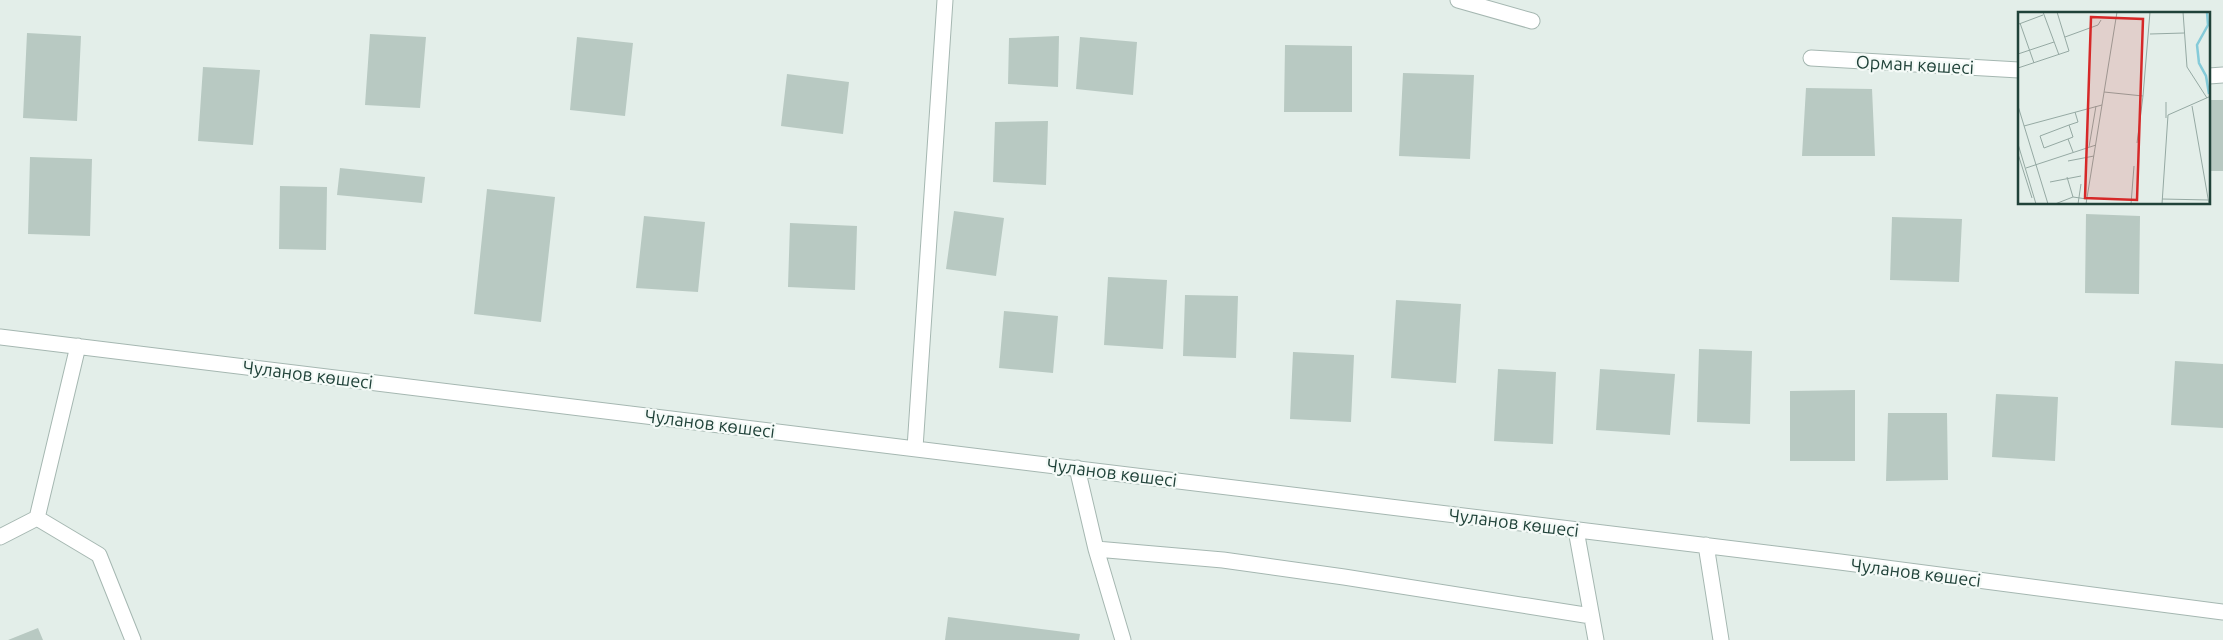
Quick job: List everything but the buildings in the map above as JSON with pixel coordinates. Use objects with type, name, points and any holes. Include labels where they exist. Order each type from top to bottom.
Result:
[{"type":"street","points":[[915,448],[945,0]]},
{"type":"street","points":[[1458,0],[1532,21]]},
{"type":"street","name":"Орман көшесі","points":[[1811,58],[2018,70]]},
{"type":"street","points":[[2210,76],[2223,75]]},
{"type":"street","name":"Чуланов көшесі","points":[[0,336],[1706,545],[2223,612]]},
{"type":"street","points":[[0,537],[37,518],[78,346]]},
{"type":"street","points":[[1077,468],[1096,549],[1123,640]]},
{"type":"street","points":[[37,518],[99,555],[133,640]]},
{"type":"street","points":[[1576,530],[1596,640]]},
{"type":"street","points":[[1706,545],[1722,640]]},
{"type":"street","points":[[1096,549],[1261,565],[1591,616]]}]
